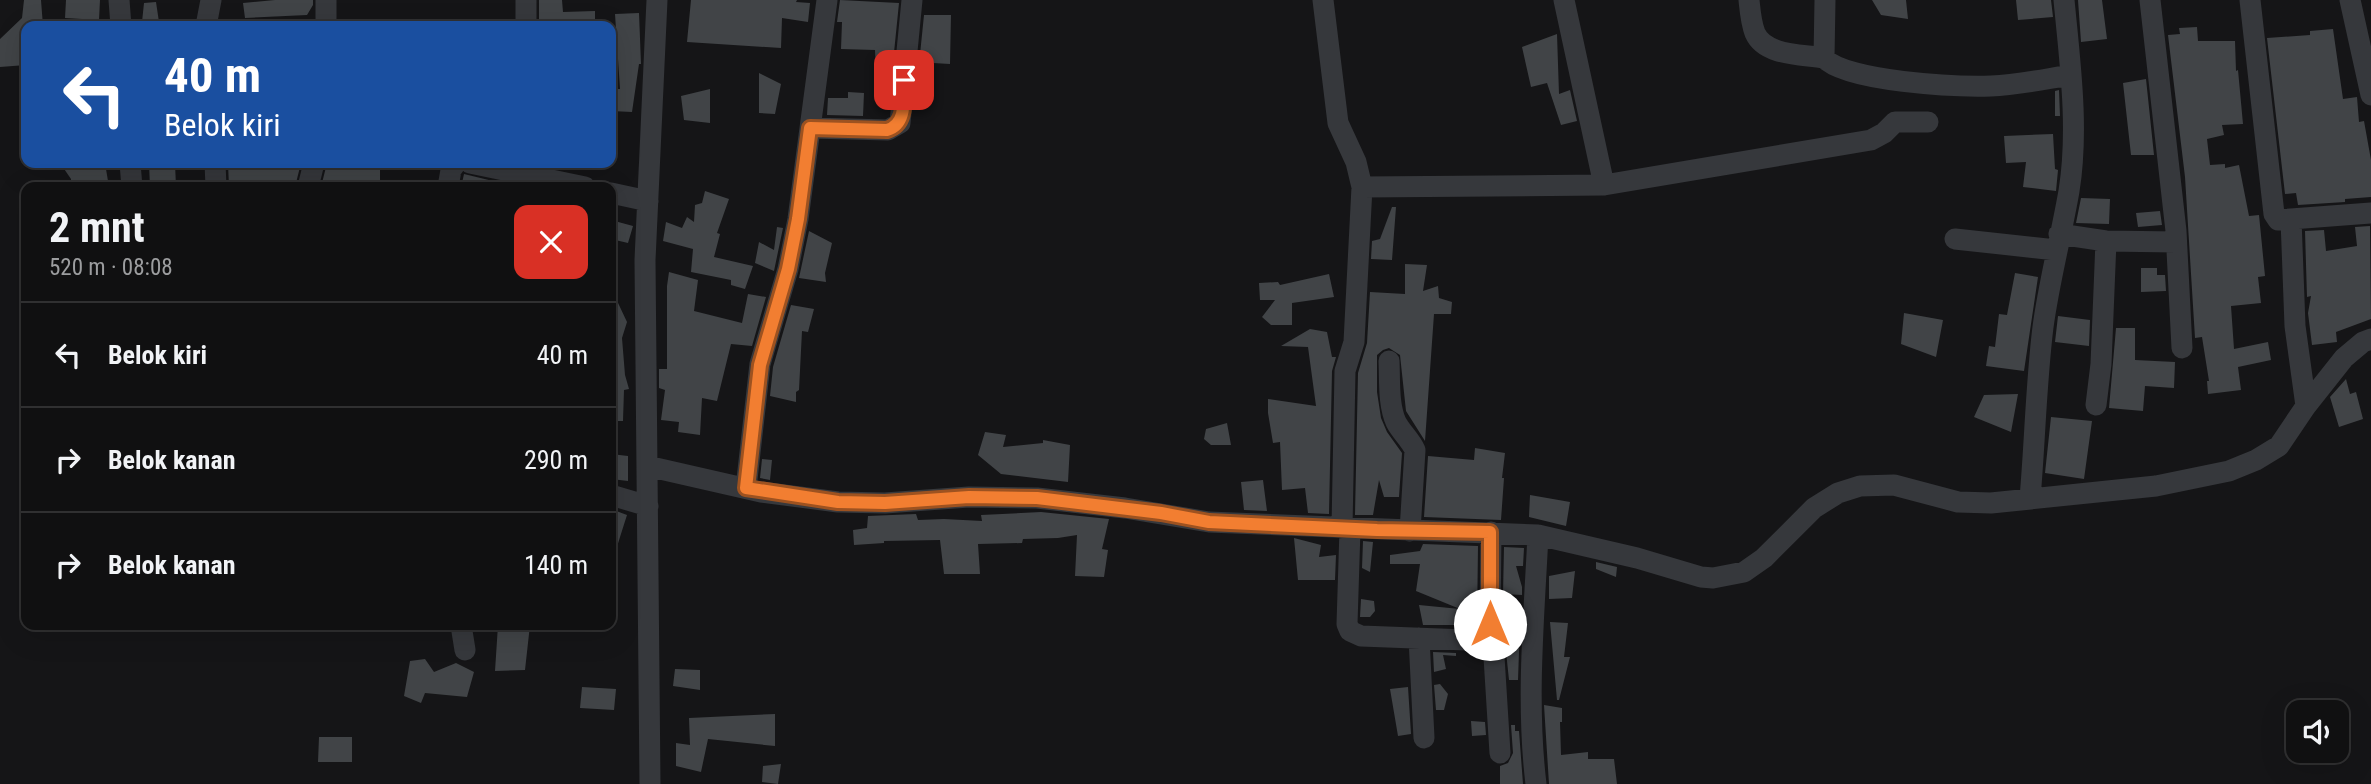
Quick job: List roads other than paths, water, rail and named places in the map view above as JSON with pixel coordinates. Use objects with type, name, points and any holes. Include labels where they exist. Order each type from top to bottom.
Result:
[{"type":"street","points":[[119,0],[121,21]]},
{"type":"street","points":[[207,21],[211,0]]},
{"type":"street","points":[[326,0],[326,21]]},
{"type":"street","points":[[526,0],[526,21]]},
{"type":"street","points":[[650,784],[645,260],[657,0]]},
{"type":"street","points":[[746,488],[760,365],[788,269],[798,219],[827,0]]},
{"type":"street","points":[[810,128],[887,130],[900,123],[912,0]]},
{"type":"street","points":[[1323,0],[1338,123],[1356,162],[1362,187],[1354,342],[1345,370],[1347,624],[1350,631],[1361,636],[1493,641]]},
{"type":"street","points":[[1564,0],[1604,185]]},
{"type":"street","points":[[1749,0],[1754,31],[1762,44],[1771,49],[1824,58],[1830,65],[1844,71],[1883,79],[1991,86],[2071,75]]},
{"type":"street","points":[[1824,58],[1825,0]]},
{"type":"street","points":[[2031,498],[2043,327],[2069,190],[2073,136],[2064,0]]},
{"type":"street","points":[[2150,0],[2176,242],[2182,348]]},
{"type":"street","points":[[2250,0],[2274,214],[2278,220],[2371,213]]},
{"type":"street","points":[[2350,0],[2365,40],[2371,95]]},
{"type":"street","points":[[1362,187],[1604,185],[1871,140],[1884,133],[1895,122],[1928,122]]},
{"type":"street","points":[[518,168],[567,182]]},
{"type":"street","points":[[616,194],[648,201]]},
{"type":"street","points":[[2291,219],[2295,326],[2306,405]]},
{"type":"street","points":[[1955,239],[2176,242]]},
{"type":"street","points":[[2096,405],[2101,365],[2106,241]]},
{"type":"street","points":[[647,466],[746,488],[838,502],[885,503],[969,497],[1037,498],[1161,513],[1209,522],[1538,535],[1637,558],[1701,577],[1720,578],[1744,572],[1763,558],[1814,508],[1838,493],[1860,486],[1894,485],[1958,502],[1990,503],[2157,486],[2229,471],[2256,460],[2279,446],[2306,405],[2344,358],[2363,342],[2371,339]]},
{"type":"street","points":[[1389,361],[1392,412],[1415,450],[1410,531]]},
{"type":"street","points":[[616,496],[648,506]]},
{"type":"street","points":[[1490,532],[1490,624],[1500,753]]},
{"type":"street","points":[[1536,784],[1532,663],[1538,535]]},
{"type":"street","points":[[462,630],[465,650]]},
{"type":"street","points":[[1419,638],[1424,738]]}]
